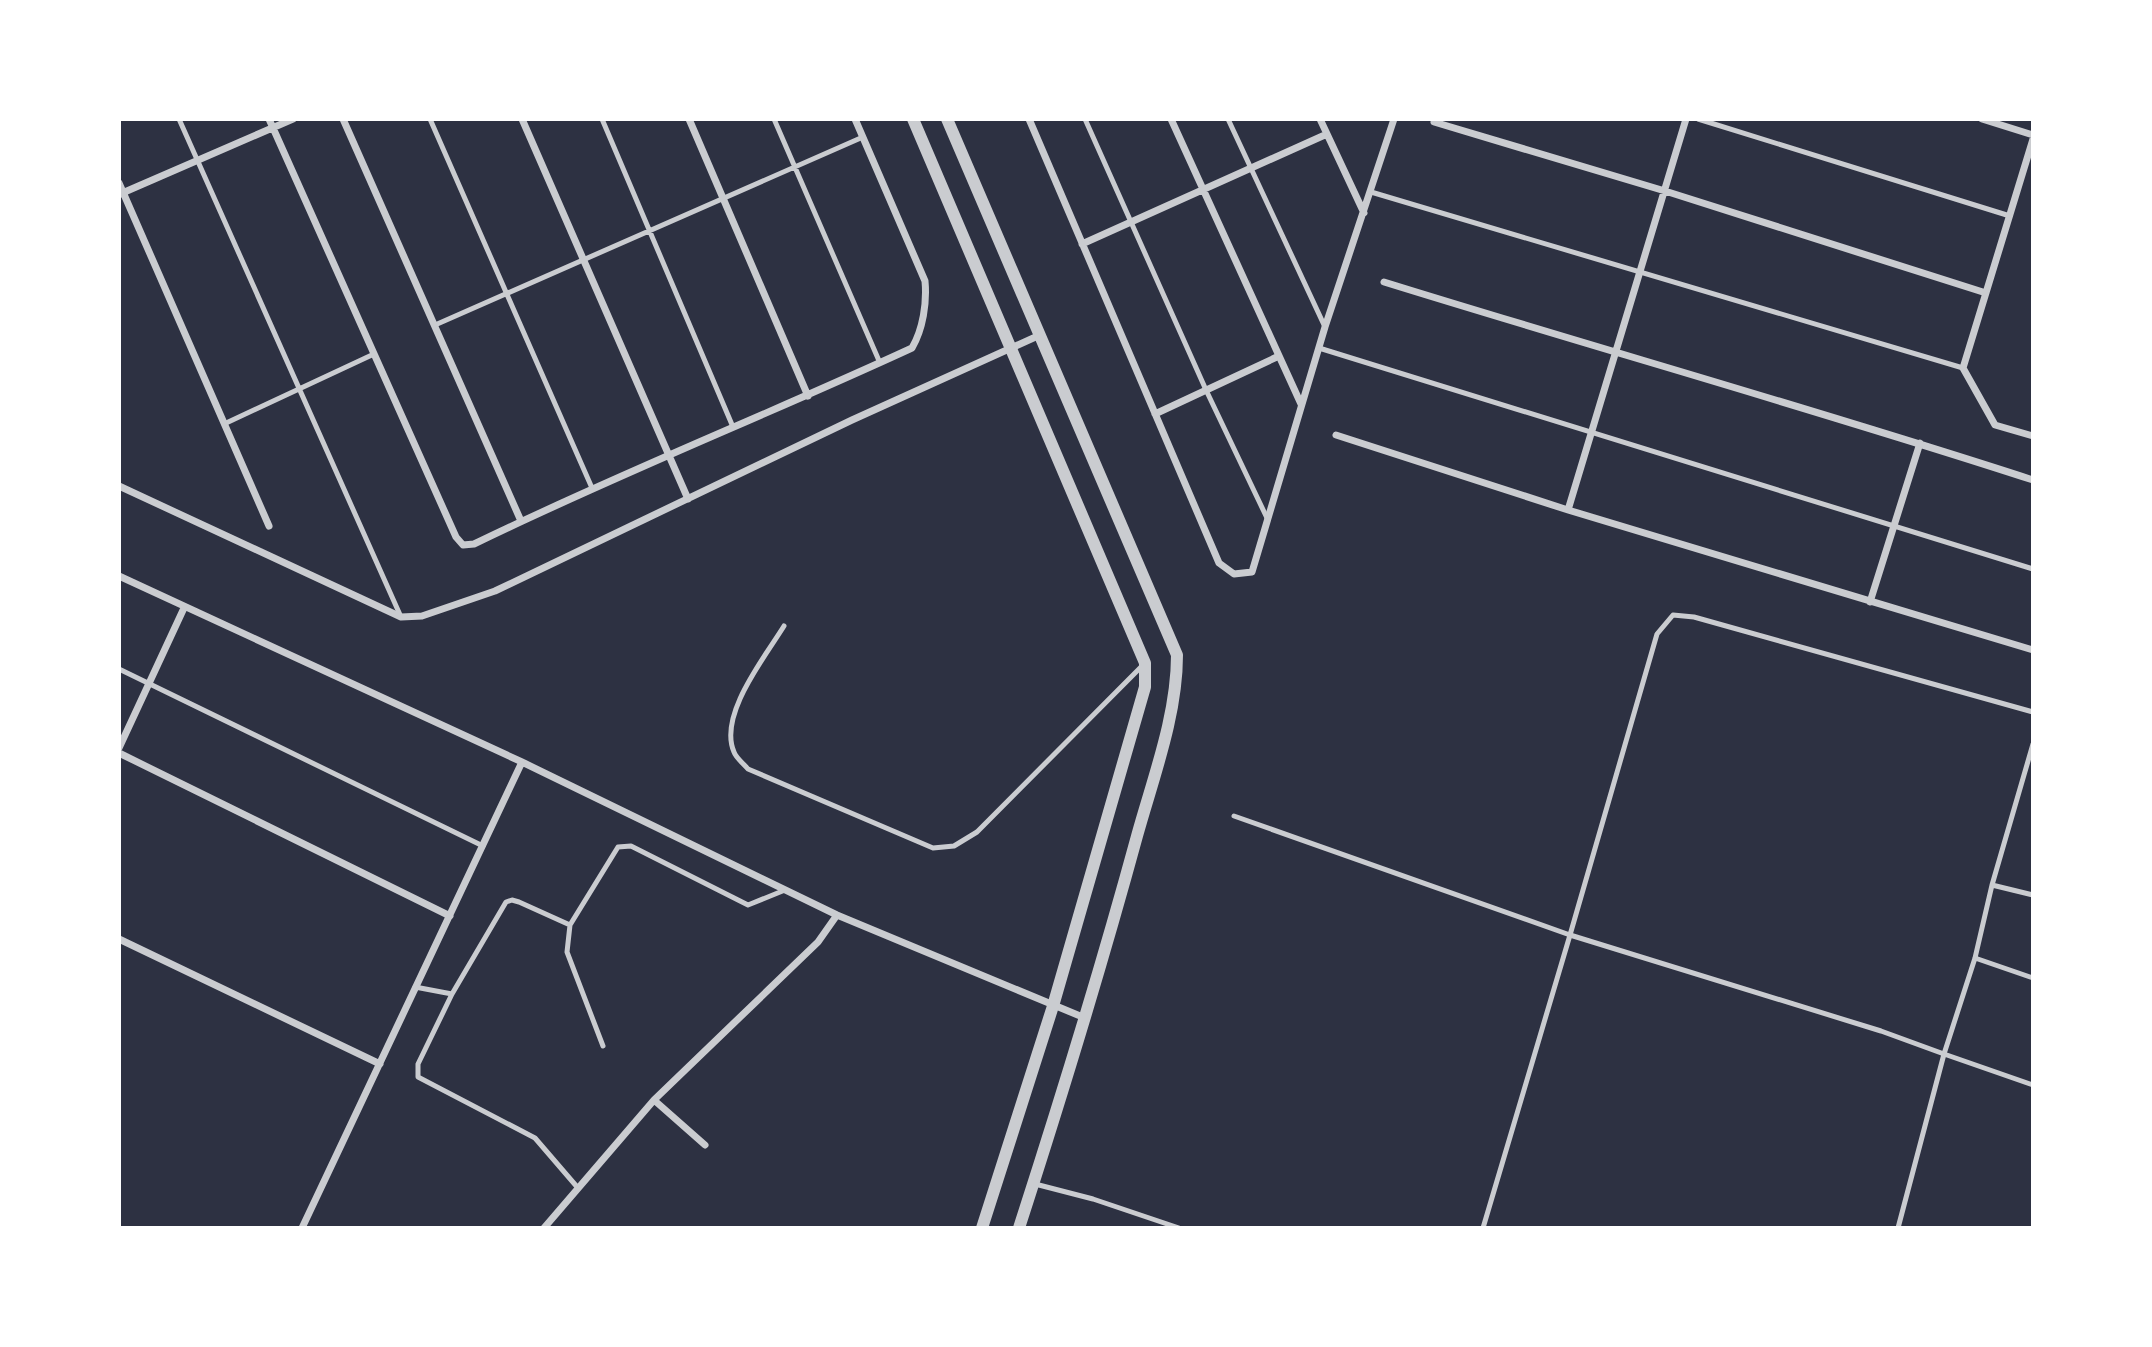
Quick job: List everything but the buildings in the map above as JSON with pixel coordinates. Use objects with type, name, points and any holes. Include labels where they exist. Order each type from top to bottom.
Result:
[{"type":"street","points":[[269,119],[456,537],[463,545],[474,544],[592,488],[808,396],[912,348],[919,336],[927,294],[926,281],[855,119]]},
{"type":"street","points":[[121,194],[293,119]]},
{"type":"street","points":[[343,119],[521,521]]},
{"type":"street","points":[[522,119],[688,499]]},
{"type":"street","points":[[689,119],[808,396]]},
{"type":"street","points":[[912,119],[1145,663],[1145,688],[1053,1006],[982,1228]]},
{"type":"street","points":[[947,119],[1177,655],[1177,678],[1166,730],[1085,1018],[1019,1228]]},
{"type":"street","points":[[1029,119],[1219,563],[1234,574],[1252,572],[1325,327],[1394,119]]},
{"type":"street","points":[[1171,119],[1301,404]]},
{"type":"street","points":[[1320,119],[1364,214]]},
{"type":"street","points":[[1569,510],[1686,119]]},
{"type":"street","points":[[1982,119],[2033,137],[1963,368],[1995,425],[2033,436]]},
{"type":"street","points":[[1434,122],[1665,191],[1986,293]]},
{"type":"street","points":[[1082,244],[1327,134]]},
{"type":"street","points":[[119,183],[121,194],[270,526]]},
{"type":"street","points":[[1384,282],[1615,354],[1920,443],[2033,480]]},
{"type":"street","points":[[119,486],[401,617],[422,616],[495,591],[1041,334]]},
{"type":"street","points":[[1155,414],[1279,356]]},
{"type":"street","points":[[1336,435],[1569,510],[2033,650]]},
{"type":"street","points":[[1870,602],[1920,443]]},
{"type":"street","points":[[119,576],[523,762],[837,915],[1085,1018]]},
{"type":"street","points":[[184,608],[119,750],[450,916]]},
{"type":"street","points":[[302,1228],[523,762]]},
{"type":"street","points":[[544,1228],[653,1100],[818,942],[837,915]]},
{"type":"street","points":[[119,939],[380,1064]]},
{"type":"street","points":[[653,1100],[705,1145]]},
{"type":"lane","points":[[179,119],[401,617]]},
{"type":"lane","points":[[430,119],[592,488]]},
{"type":"lane","points":[[602,119],[733,427]]},
{"type":"lane","points":[[774,119],[880,363]]},
{"type":"lane","points":[[1085,119],[1206,390],[1267,518]]},
{"type":"lane","points":[[1228,119],[1325,327]]},
{"type":"lane","points":[[1698,119],[2010,216]]},
{"type":"lane","points":[[435,325],[863,137]]},
{"type":"lane","points":[[1371,192],[1963,368]]},
{"type":"lane","points":[[1319,348],[2033,569]]},
{"type":"lane","points":[[225,424],[374,354]]},
{"type":"lane","points":[[1483,1228],[1657,634],[1673,615],[1695,617],[2033,712]]},
{"type":"lane","points":[[784,626],[734,708],[731,731],[734,752],[748,769],[933,848],[954,846],[977,832],[1145,663]]},
{"type":"lane","points":[[119,669],[483,846]]},
{"type":"lane","points":[[1898,1228],[1944,1054],[1975,958],[1992,885],[2033,744]]},
{"type":"lane","points":[[1234,816],[1570,935],[1881,1031],[2033,1085]]},
{"type":"lane","points":[[603,1046],[567,952],[570,925],[613,852],[624,845],[748,905],[785,890]]},
{"type":"lane","points":[[1992,885],[2033,895]]},
{"type":"lane","points":[[570,925],[519,902],[506,902],[452,994],[418,1064],[418,1077],[535,1138],[578,1188]]},
{"type":"lane","points":[[1975,958],[2033,978]]},
{"type":"lane","points":[[415,987],[452,994]]},
{"type":"lane","points":[[1034,1183],[1180,1228]]}]
